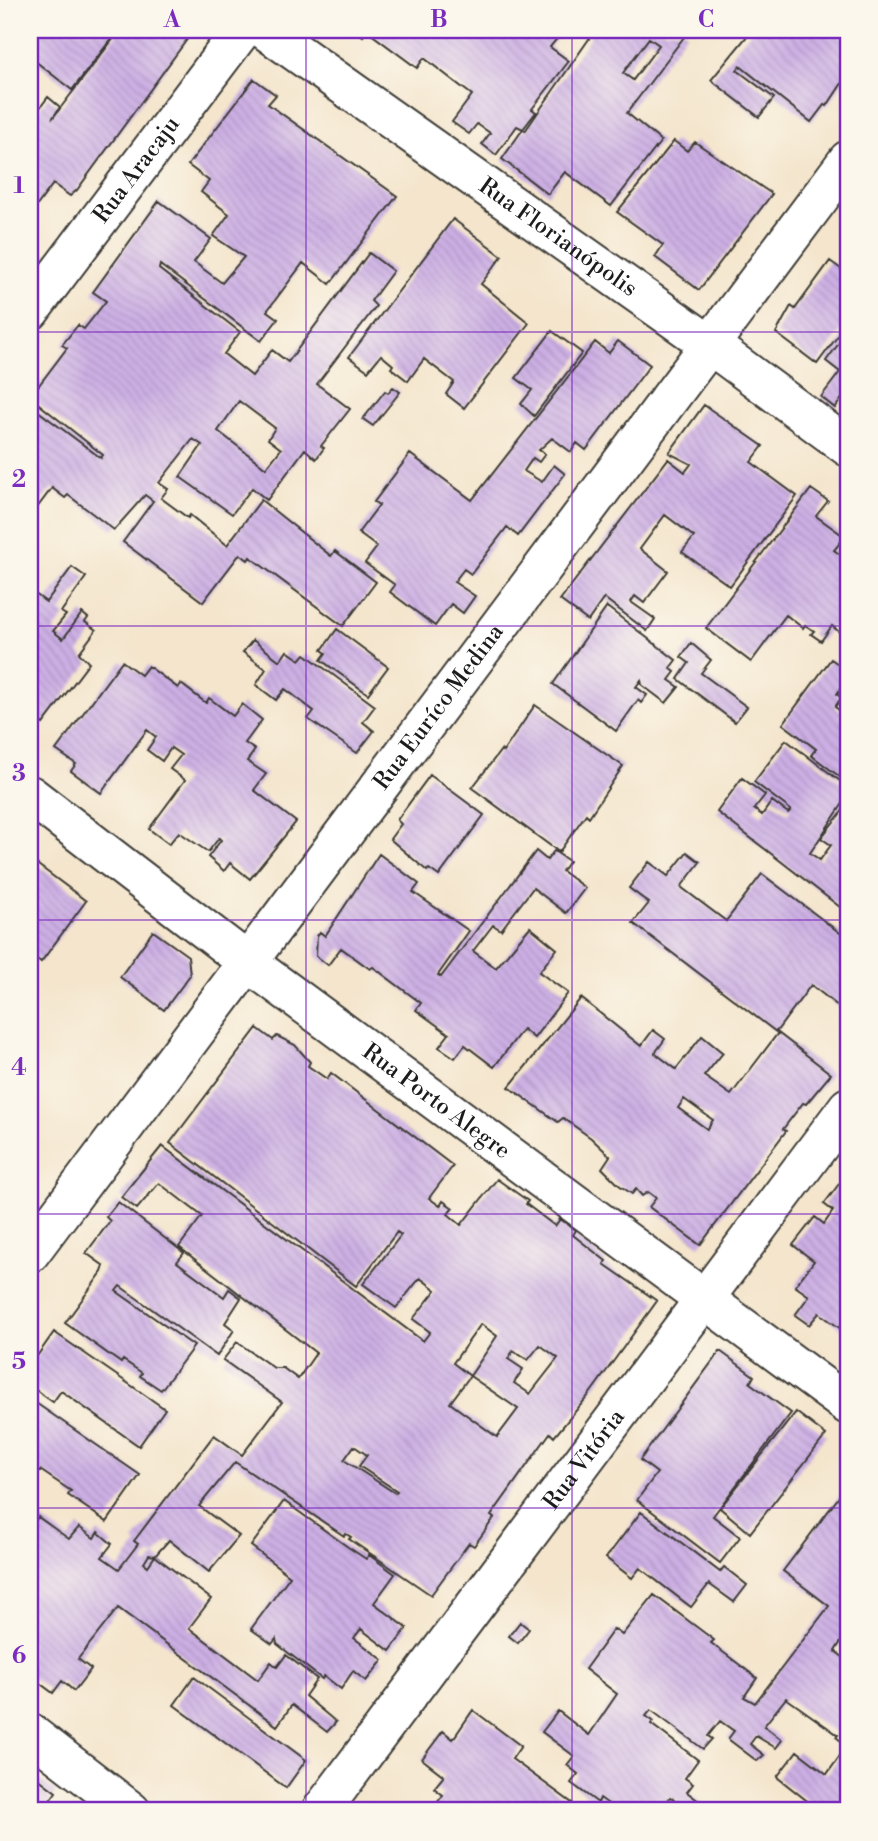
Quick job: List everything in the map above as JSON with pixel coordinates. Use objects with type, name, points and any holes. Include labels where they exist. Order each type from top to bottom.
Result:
[{"type":"street","name":"Rua Aracaju","points":[[30,311],[242,30]]},
{"type":"street","name":"Rua Florianópolis","points":[[265,30],[709,344],[848,447]]},
{"type":"street","name":"Rua Euríco Medina","points":[[30,1253],[848,160]]},
{"type":"street","name":"Rua Porto Alegre","points":[[30,795],[246,961],[848,1405]]},
{"type":"street","name":"Rua Vitória","points":[[321,1811],[848,1107]]},
{"type":"street","points":[[30,1733],[131,1811]]},
{"type":"building","points":[[41,30],[118,30],[72,90],[30,57],[30,44]]},
{"type":"building","points":[[120,30],[187,30],[188,38],[77,190],[70,196],[53,184],[30,215],[30,174],[35,178],[38,173],[30,167],[30,121],[48,97],[60,107],[52,119]]},
{"type":"building","points":[[355,30],[564,30],[550,47],[569,61],[532,109],[536,112],[523,129],[517,126],[496,155],[482,144],[490,133],[477,124],[469,134],[452,122],[472,95],[424,58],[417,68],[367,31],[363,36]]},
{"type":"building","points":[[583,30],[683,30],[687,33],[627,113],[661,141],[611,206],[565,172],[548,194],[502,159],[523,129],[525,131],[591,36]],"holes":[[[649,38],[659,45],[633,80],[623,73]]]},
{"type":"building","points":[[752,30],[848,30],[848,74],[827,106],[824,105],[811,122],[740,66],[737,70],[774,98],[759,117],[711,80]]},
{"type":"building","points":[[254,79],[276,95],[268,104],[397,196],[330,284],[303,263],[267,311],[278,319],[261,341],[160,265],[159,269],[240,332],[224,354],[252,376],[272,350],[288,362],[369,253],[393,271],[371,301],[376,306],[317,384],[350,409],[321,446],[324,448],[316,459],[305,449],[267,500],[252,488],[232,514],[180,477],[202,445],[193,439],[159,483],[168,489],[161,498],[188,518],[190,515],[227,545],[261,500],[331,556],[335,551],[376,582],[343,626],[250,557],[248,560],[240,554],[203,602],[123,542],[153,501],[145,495],[114,530],[68,495],[65,498],[52,488],[30,517],[30,405],[101,458],[103,455],[30,397],[67,348],[62,345],[78,325],[84,329],[106,301],[93,292],[159,201],[211,239],[194,262],[222,283],[244,257],[213,236],[229,214],[201,192],[209,181],[188,165]],"holes":[[[239,401],[275,428],[268,439],[281,449],[266,468],[218,431]]]},
{"type":"building","points":[[674,141],[687,151],[695,142],[772,194],[699,290],[655,257],[663,245],[617,212]]},
{"type":"building","points":[[453,219],[502,256],[481,284],[529,323],[464,408],[446,394],[454,382],[424,359],[408,381],[391,368],[393,365],[381,355],[368,371],[349,357]]},
{"type":"building","points":[[830,261],[848,274],[848,322],[817,364],[776,333],[791,306],[795,309]]},
{"type":"building","points":[[552,331],[582,353],[534,416],[521,404],[532,390],[516,378]]},
{"type":"building","points":[[848,331],[848,390],[835,408],[821,397],[840,372],[826,361]]},
{"type":"building","points":[[618,341],[650,365],[586,450],[577,443],[571,452],[552,438],[539,450],[545,454],[539,462],[533,458],[524,471],[542,482],[554,465],[565,474],[518,536],[507,527],[471,574],[464,569],[454,582],[475,596],[463,613],[451,604],[435,626],[390,592],[395,585],[365,563],[377,547],[358,533],[379,505],[374,502],[410,454],[472,500],[595,342],[609,353]]},
{"type":"building","points":[[393,387],[400,392],[373,426],[363,419],[385,391],[388,393]]},
{"type":"building","points":[[704,405],[763,446],[751,462],[797,496],[730,586],[682,552],[694,537],[665,515],[640,549],[668,571],[644,603],[635,596],[631,602],[655,619],[647,631],[604,598],[588,621],[560,600],[668,459],[685,472],[691,464],[669,453]]},
{"type":"building","points":[[811,489],[828,501],[816,516],[845,537],[834,550],[848,561],[848,628],[843,635],[832,626],[821,641],[811,634],[814,631],[805,625],[803,628],[786,615],[751,662],[706,628]]},
{"type":"building","points":[[72,567],[86,577],[61,612],[66,615],[53,631],[63,639],[82,613],[88,618],[85,622],[96,630],[79,653],[89,663],[43,724],[30,714],[30,590],[46,602]]},
{"type":"building","points":[[607,607],[676,660],[670,668],[675,672],[669,680],[679,687],[666,703],[642,685],[641,680],[636,687],[647,695],[641,703],[638,700],[616,731],[553,684]]},
{"type":"building","points":[[337,629],[388,667],[368,694],[321,660],[326,653],[322,650]]},
{"type":"building","points":[[253,640],[280,661],[287,651],[300,660],[305,654],[375,706],[363,722],[374,731],[357,753],[308,719],[314,711],[285,689],[276,700],[256,685],[266,669],[243,652]]},
{"type":"building","points":[[691,643],[711,660],[701,673],[747,707],[735,722],[678,679],[689,663],[681,657]]},
{"type":"building","points":[[831,659],[848,671],[848,678],[837,694],[841,698],[835,707],[843,713],[839,716],[848,723],[848,783],[811,755],[816,749],[783,724]]},
{"type":"building","points":[[122,661],[141,675],[148,666],[178,688],[181,684],[206,703],[209,698],[233,716],[242,704],[262,720],[245,743],[255,750],[247,761],[266,774],[254,790],[296,822],[250,879],[230,863],[224,871],[208,857],[221,840],[219,838],[208,852],[179,832],[169,844],[149,829],[185,780],[170,769],[181,755],[171,748],[162,761],[147,750],[156,737],[147,730],[101,793],[71,771],[76,764],[56,750]]},
{"type":"building","points":[[535,705],[623,766],[589,817],[586,814],[559,852],[472,788],[501,750],[503,752]]},
{"type":"building","points":[[786,740],[848,787],[848,796],[810,853],[820,860],[831,845],[821,838],[848,804],[848,896],[840,907],[717,812],[742,778],[765,795],[754,809],[762,815],[772,801],[788,813],[791,810],[754,782]]},
{"type":"building","points":[[430,775],[484,815],[439,876],[429,869],[427,871],[390,839],[401,824],[397,820]]},
{"type":"building","points":[[536,851],[547,860],[554,851],[569,861],[562,871],[585,888],[566,913],[533,888],[501,930],[493,925],[473,951],[496,968],[530,927],[557,949],[539,972],[568,993],[534,1038],[523,1029],[494,1067],[465,1045],[455,1058],[439,1047],[449,1034],[416,1010],[421,1003],[373,967],[370,969],[341,948],[328,965],[316,956],[317,936],[320,932],[325,936],[379,854],[419,884],[413,892],[469,931],[438,975],[441,977]]},
{"type":"building","points":[[687,852],[700,862],[681,887],[726,921],[762,874],[848,939],[848,1014],[811,985],[776,1032],[633,923],[649,903],[629,888],[649,862],[668,876]]},
{"type":"building","points":[[30,859],[86,901],[41,962],[30,954]]},
{"type":"building","points":[[153,931],[188,956],[190,975],[164,1010],[120,977]]},
{"type":"building","points":[[581,998],[641,1046],[653,1030],[665,1039],[655,1053],[676,1069],[702,1036],[723,1053],[704,1076],[731,1095],[778,1033],[831,1074],[783,1129],[786,1131],[700,1245],[649,1207],[656,1198],[648,1192],[642,1196],[636,1189],[632,1194],[619,1185],[602,1168],[610,1156],[591,1138],[563,1118],[558,1122],[509,1087]],"holes":[[[684,1099],[713,1120],[707,1129],[678,1108]]]},
{"type":"building","points":[[257,1028],[273,1040],[277,1036],[295,1045],[310,1062],[308,1066],[327,1079],[331,1073],[453,1166],[429,1198],[440,1206],[443,1201],[453,1208],[448,1214],[461,1225],[497,1179],[528,1201],[526,1204],[555,1226],[560,1219],[576,1230],[573,1235],[606,1261],[604,1264],[657,1301],[589,1395],[554,1437],[550,1433],[491,1516],[494,1518],[474,1546],[469,1543],[431,1595],[349,1539],[351,1537],[346,1534],[344,1536],[235,1462],[199,1506],[239,1536],[209,1572],[169,1540],[155,1556],[211,1599],[189,1628],[258,1680],[271,1662],[277,1667],[286,1655],[317,1679],[305,1696],[336,1722],[327,1732],[292,1705],[277,1726],[118,1608],[78,1659],[91,1669],[74,1691],[62,1681],[53,1693],[30,1676],[30,1528],[38,1517],[69,1539],[79,1527],[94,1538],[98,1532],[112,1544],[102,1557],[119,1569],[138,1544],[134,1541],[214,1435],[242,1455],[282,1402],[223,1360],[237,1342],[274,1368],[283,1368],[298,1379],[316,1353],[179,1247],[202,1216],[159,1183],[137,1209],[121,1197],[162,1146],[423,1341],[430,1332],[413,1319],[436,1290],[420,1278],[396,1308],[363,1284],[401,1235],[397,1232],[356,1286],[170,1143]],"holes":[[[481,1324],[497,1336],[470,1376],[453,1363]],[[540,1345],[558,1358],[530,1394],[514,1383],[523,1369],[508,1359],[513,1351],[528,1360]],[[470,1376],[518,1409],[497,1437],[450,1403]],[[354,1446],[367,1455],[359,1466],[397,1491],[395,1493],[344,1460]],[[149,1555],[155,1556],[148,1566],[144,1563]]]},
{"type":"building","points":[[848,1172],[848,1334],[819,1313],[809,1325],[795,1315],[809,1296],[795,1286],[814,1261],[793,1245],[815,1217],[824,1224],[833,1211],[824,1204]]},
{"type":"building","points":[[118,1202],[184,1253],[177,1262],[224,1297],[229,1289],[241,1298],[225,1323],[234,1330],[217,1356],[120,1286],[116,1291],[194,1346],[161,1390],[140,1376],[142,1373],[123,1360],[121,1363],[65,1323],[102,1272],[104,1266],[86,1253],[110,1221],[106,1217]]},
{"type":"building","points":[[54,1332],[165,1409],[139,1446],[61,1391],[53,1402],[30,1386],[30,1366]]},
{"type":"building","points":[[720,1351],[754,1376],[750,1383],[791,1413],[713,1516],[740,1537],[720,1563],[637,1500],[657,1473],[640,1460]]},
{"type":"building","points":[[30,1399],[140,1475],[107,1522],[68,1495],[71,1491],[40,1470],[37,1474],[30,1469]]},
{"type":"building","points":[[796,1412],[826,1435],[750,1533],[720,1508]]},
{"type":"building","points":[[848,1485],[848,1631],[835,1651],[848,1661],[848,1811],[820,1811],[777,1777],[797,1751],[827,1774],[847,1746],[836,1737],[838,1735],[786,1698],[764,1726],[782,1740],[776,1748],[756,1736],[750,1744],[764,1755],[757,1761],[728,1739],[734,1731],[720,1721],[708,1736],[712,1739],[703,1749],[651,1710],[646,1716],[653,1721],[651,1724],[698,1760],[685,1778],[693,1784],[687,1792],[712,1811],[673,1811],[680,1803],[670,1797],[659,1811],[618,1811],[600,1798],[598,1803],[571,1783],[578,1774],[567,1765],[574,1756],[542,1732],[558,1711],[589,1735],[617,1694],[585,1669],[614,1629],[622,1635],[654,1595],[714,1640],[711,1643],[757,1678],[744,1697],[755,1703],[829,1606],[783,1571]]},
{"type":"building","points":[[284,1501],[366,1559],[369,1555],[395,1574],[374,1603],[407,1628],[390,1651],[361,1629],[354,1638],[383,1660],[366,1681],[353,1671],[341,1689],[324,1676],[322,1679],[277,1644],[276,1639],[272,1644],[251,1629],[290,1576],[251,1546]]},
{"type":"building","points":[[641,1512],[720,1572],[724,1567],[747,1585],[734,1602],[709,1584],[691,1607],[640,1568],[632,1578],[606,1558]]},
{"type":"building","points":[[520,1622],[529,1629],[518,1643],[509,1636]]},
{"type":"building","points":[[194,1677],[306,1760],[286,1788],[174,1705]]},
{"type":"building","points":[[473,1710],[521,1746],[512,1759],[572,1803],[565,1811],[431,1811],[443,1795],[434,1788],[444,1776],[422,1759],[443,1731],[453,1739]]},
{"type":"building","points":[[30,1772],[56,1792],[42,1811],[30,1811]]}]
